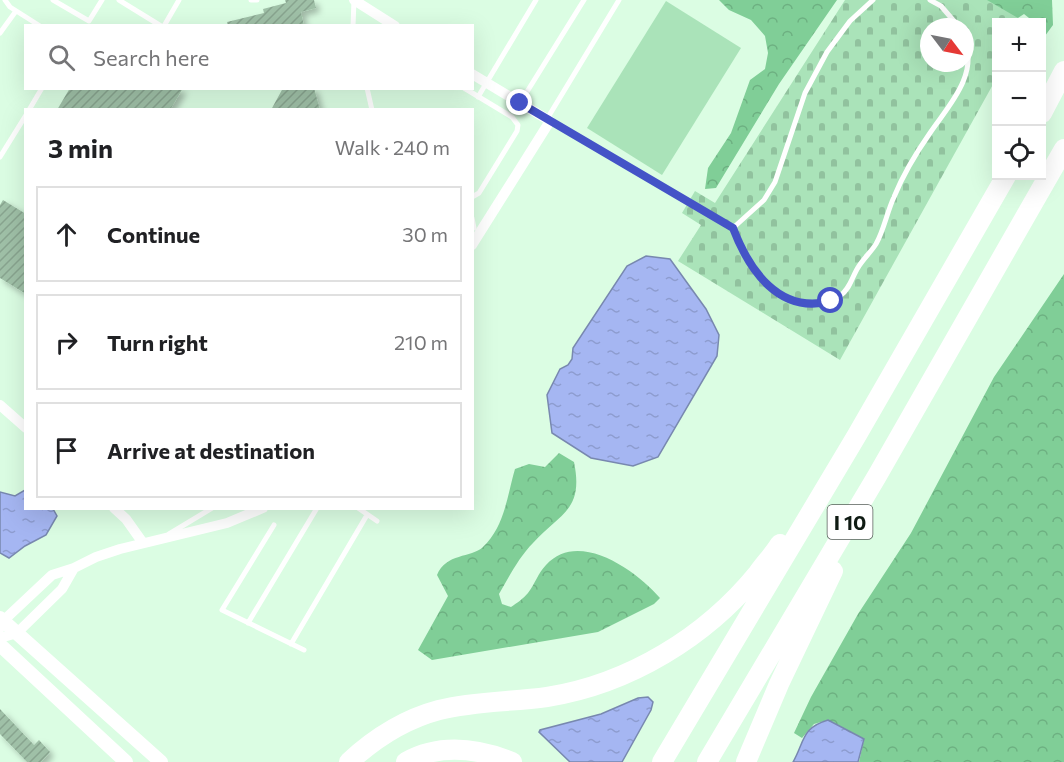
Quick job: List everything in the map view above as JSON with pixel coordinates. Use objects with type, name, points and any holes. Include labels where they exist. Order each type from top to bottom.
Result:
[{"type":"highway","points":[[1046,104],[1064,71]]},
{"type":"highway","name":"I 10","points":[[707,762],[877,476],[1064,148]]},
{"type":"highway","name":"I 10","points":[[662,762],[857,435],[1004,180]]},
{"type":"highway","points":[[349,762],[375,740],[399,726],[439,710],[548,697],[590,687],[633,669],[675,647],[694,634],[742,591],[777,549],[821,474],[857,435]]},
{"type":"highway","points":[[746,762],[779,684],[877,476]]},
{"type":"highway","points":[[338,762],[360,744],[375,740]]},
{"type":"highway","points":[[406,762],[423,754],[452,749],[486,753],[512,762]]},
{"type":"street","points":[[354,0],[392,24]]},
{"type":"street","points":[[474,75],[548,120],[476,230]]},
{"type":"street","points":[[0,405],[24,426]]},
{"type":"street","points":[[116,510],[126,519],[143,543]]},
{"type":"street","points":[[161,762],[17,633],[1,622],[52,575],[74,568],[96,557],[227,523],[258,510]]},
{"type":"street","points":[[0,638],[17,633],[63,589],[74,568]]},
{"type":"street","points":[[0,645],[126,762]]},
{"type":"lane","points":[[5,0],[10,7],[37,24]]},
{"type":"lane","points":[[54,0],[88,21],[102,0]]},
{"type":"lane","points":[[119,0],[160,24]]},
{"type":"lane","points":[[164,24],[179,0]]},
{"type":"lane","points":[[251,0],[257,0]]},
{"type":"lane","points":[[354,0],[355,24]]},
{"type":"lane","points":[[478,97],[536,0]]},
{"type":"lane","points":[[520,103],[584,0]]},
{"type":"lane","points":[[619,0],[548,120],[733,228],[742,252],[762,279],[785,297],[798,303],[831,301],[841,296],[851,285],[860,263],[877,243],[893,198],[914,158],[961,87],[966,72]]},
{"type":"lane","points":[[733,228],[764,200],[775,182],[805,93],[827,52],[850,21],[873,0]]},
{"type":"lane","points":[[930,0],[940,6],[951,18]]},
{"type":"lane","points":[[0,33],[16,11]]},
{"type":"lane","points":[[30,108],[41,90]]},
{"type":"lane","points":[[367,90],[372,108]]},
{"type":"lane","points":[[467,90],[512,117],[518,127],[479,193],[474,196]]},
{"type":"lane","points":[[0,158],[24,118]]},
{"type":"lane","points":[[163,538],[209,510]]},
{"type":"lane","points":[[248,623],[316,510]]},
{"type":"lane","points":[[361,510],[377,521]]},
{"type":"lane","points":[[291,644],[367,515]]},
{"type":"lane","points":[[274,525],[222,610],[304,650]]},
{"type":"green space","points":[[719,0],[837,0],[779,84],[716,188],[705,189],[708,168],[731,133],[750,80],[765,69],[768,53],[765,36],[751,20],[729,10]]},
{"type":"green space","points":[[845,0],[987,0],[1018,18],[992,18],[992,86],[840,360],[678,261],[701,225],[682,213],[695,191],[715,203]]},
{"type":"green space","points":[[976,0],[1052,0],[1053,25],[1046,35],[1046,18],[1029,18],[1024,14],[1018,18],[1005,18]]},
{"type":"green space","points":[[666,1],[741,48],[662,175],[587,128]]},
{"type":"green space","points":[[1064,274],[1064,762],[859,762],[864,739],[828,720],[814,724],[802,738],[794,733],[811,697],[858,614],[911,533],[994,377]]},
{"type":"green space","points":[[559,453],[574,462],[576,491],[573,501],[519,561],[499,594],[502,604],[511,607],[518,602],[528,593],[546,565],[559,555],[574,551],[590,552],[622,566],[637,576],[660,598],[654,604],[598,632],[432,660],[418,650],[448,596],[437,575],[441,568],[452,559],[478,550],[490,539],[501,520],[515,469],[529,464],[545,467]]},
{"type":"water","points":[[646,256],[670,259],[706,309],[719,335],[717,356],[658,457],[633,466],[591,458],[552,433],[547,395],[560,369],[568,365],[572,359],[573,348],[627,266]]},
{"type":"water","points":[[24,491],[24,510],[54,510],[57,516],[46,535],[9,558],[0,553],[0,492],[15,496]]},
{"type":"water","points":[[648,697],[653,702],[651,710],[622,762],[570,762],[539,732],[601,714],[638,698]]},
{"type":"water","points":[[828,720],[864,739],[858,762],[793,762],[808,731]]},
{"type":"building","points":[[285,0],[314,0],[316,8],[301,12],[304,24],[228,24],[227,22],[264,13],[263,9],[286,3]]},
{"type":"building","points":[[69,90],[182,90],[171,108],[58,108]]},
{"type":"building","points":[[282,90],[315,90],[319,108],[272,108]]},
{"type":"building","points":[[3,200],[24,213],[24,293],[0,278],[0,205]]},
{"type":"building","points":[[0,709],[34,745],[39,740],[50,752],[41,762],[27,762],[0,734]]},
{"type":"route","points":[[520,103],[733,228],[742,252],[751,265],[762,279],[785,297],[798,303],[809,304],[831,301]]}]
